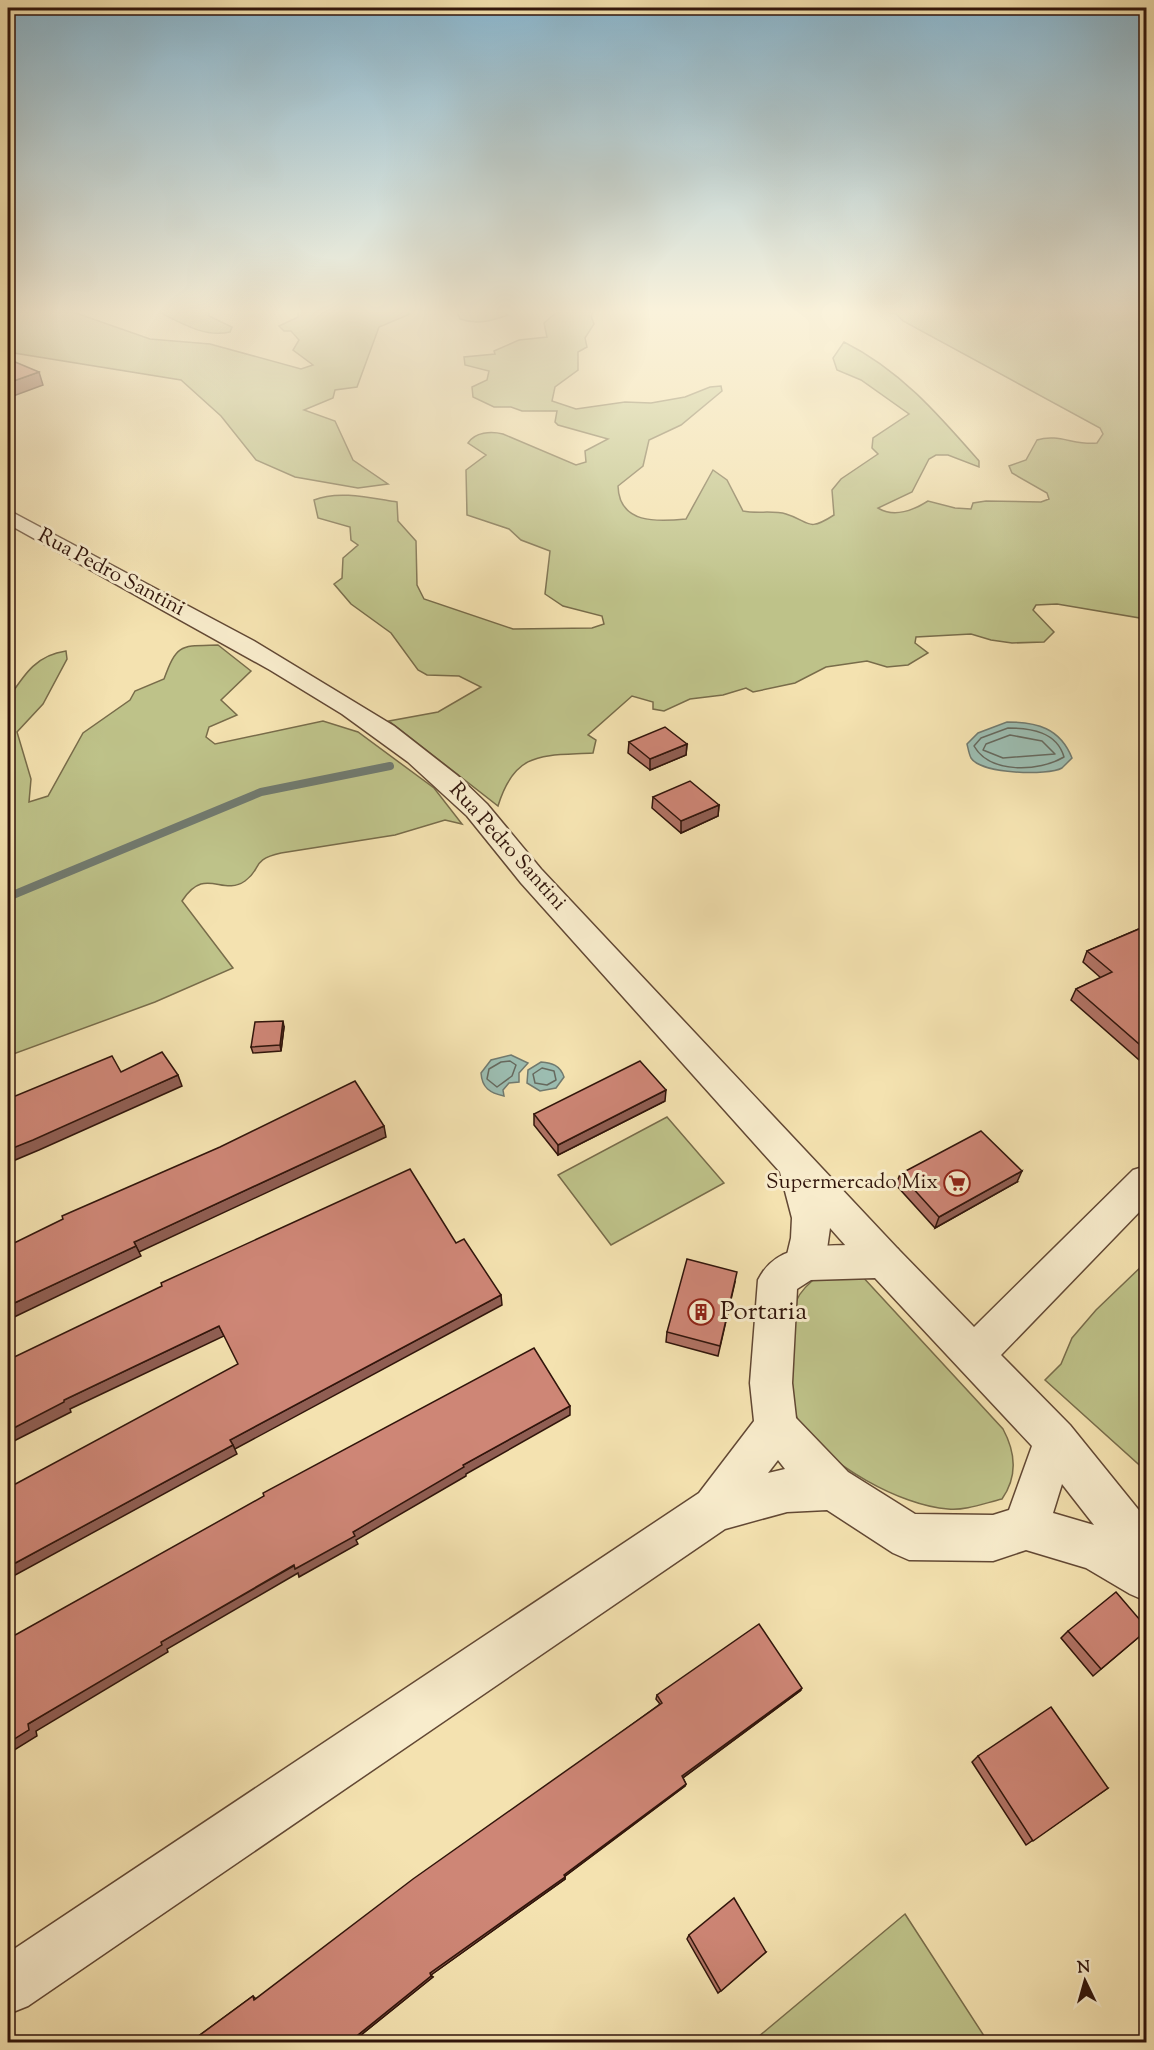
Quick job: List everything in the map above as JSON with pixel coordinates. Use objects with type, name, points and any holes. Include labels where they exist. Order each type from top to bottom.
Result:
[{"type":"street","name":"Rua Pedro Santini","points":[[8,516],[222,632],[340,701],[394,736],[462,792],[505,838],[531,876],[884,1261],[975,1354],[1054,1440]]},
{"type":"street","name":"Rua Pedro Santini","points":[[792,1161],[813,1215],[812,1240],[804,1263]]},
{"type":"street","points":[[975,1354],[1146,1181]]},
{"type":"street","points":[[884,1261],[804,1263],[778,1280],[771,1383],[776,1426],[832,1488],[909,1537],[993,1538],[1026,1527],[1096,1548],[1146,1578]]},
{"type":"street","points":[[715,1509],[776,1426]]},
{"type":"street","points":[[1026,1527],[1054,1440]]},
{"type":"street","points":[[1054,1440],[1146,1555]]},
{"type":"street","points":[[8,1986],[715,1509],[787,1490],[832,1488]]},
{"type":"green space","points":[[212,408],[310,408],[304,410],[335,421],[353,460],[388,484],[358,488],[295,477],[256,460]]},
{"type":"green space","points":[[513,408],[702,408],[681,425],[649,440],[643,466],[618,486],[625,508],[632,514],[652,520],[686,519],[713,470],[727,480],[743,511],[781,513],[813,524],[834,515],[832,490],[841,479],[878,454],[872,448],[873,438],[909,414],[900,408],[931,408],[979,461],[979,467],[948,455],[936,455],[929,459],[912,492],[878,508],[897,513],[928,501],[955,508],[971,509],[973,503],[986,501],[1041,502],[1049,499],[1047,493],[1012,473],[1009,466],[1026,460],[1037,440],[1052,438],[1097,443],[1103,434],[1100,428],[1063,408],[1146,408],[1146,619],[1057,604],[1036,605],[1033,610],[1054,632],[1044,642],[1012,643],[971,634],[916,637],[915,643],[928,653],[908,665],[887,667],[867,661],[826,667],[795,683],[753,692],[746,688],[723,695],[690,699],[664,711],[653,709],[653,702],[632,696],[588,735],[596,740],[593,753],[545,756],[522,765],[505,788],[498,806],[389,721],[438,712],[481,687],[459,676],[427,675],[418,670],[391,633],[351,604],[334,584],[342,578],[343,558],[358,545],[351,540],[350,527],[318,518],[314,500],[344,495],[397,502],[398,521],[416,541],[417,585],[424,599],[513,629],[592,628],[604,624],[602,616],[563,606],[545,594],[550,551],[521,540],[509,529],[467,515],[466,470],[486,455],[468,443],[471,439],[488,433],[503,434],[576,465],[586,462],[585,451],[608,439],[558,425],[555,422],[557,411],[522,411]]},
{"type":"green space","points":[[218,645],[251,671],[221,700],[237,715],[209,727],[206,737],[215,744],[323,721],[358,732],[434,788],[462,824],[445,820],[395,835],[281,853],[265,858],[245,881],[237,885],[206,883],[198,885],[190,890],[182,901],[233,968],[155,1002],[8,1056],[8,699],[25,674],[39,662],[56,653],[66,651],[67,659],[43,704],[17,732],[31,779],[29,802],[48,796],[83,733],[130,700],[135,691],[164,679],[177,653],[188,647]]},
{"type":"green space","points":[[667,1117],[724,1183],[611,1245],[558,1175]]},
{"type":"green space","points":[[1146,1262],[1146,1471],[1045,1380],[1061,1364],[1072,1338],[1096,1310]]},
{"type":"green space","points":[[820,1275],[861,1275],[1003,1429],[1011,1447],[1013,1473],[1002,1499],[955,1509],[929,1506],[909,1500],[887,1491],[846,1468],[812,1439],[796,1416],[791,1384],[790,1351],[795,1304],[804,1289]]},
{"type":"green space","points":[[905,1914],[988,2042],[752,2042]]},
{"type":"water","points":[[1007,722],[1038,725],[1054,733],[1072,758],[1062,768],[1054,771],[1030,773],[987,767],[971,758],[967,744],[978,733]]},
{"type":"water","points":[[511,1055],[528,1063],[519,1073],[519,1082],[509,1083],[503,1090],[504,1096],[485,1086],[481,1073],[491,1060]]},
{"type":"water","points":[[541,1062],[555,1065],[562,1073],[564,1077],[556,1088],[540,1091],[527,1083],[528,1070]]},
{"type":"building","points":[[665,727],[687,744],[650,759],[629,742]]},
{"type":"building","points":[[690,781],[719,805],[681,821],[653,797]]},
{"type":"building","points":[[1146,926],[1146,1050],[1076,989],[1112,972],[1087,951]]},
{"type":"building","points":[[283,1021],[280,1045],[251,1047],[255,1022]]},
{"type":"building","points":[[162,1052],[178,1075],[8,1150],[8,1099],[112,1056],[121,1072]]},
{"type":"building","points":[[640,1061],[666,1090],[558,1145],[534,1114]]},
{"type":"building","points":[[355,1081],[384,1126],[134,1242],[136,1246],[8,1306],[8,1246],[63,1219],[62,1216],[220,1147]]},
{"type":"building","name":"Supermercado Mix","points":[[981,1131],[1022,1171],[939,1217],[900,1174]]},
{"type":"building","points":[[410,1169],[456,1243],[464,1239],[501,1295],[230,1440],[233,1445],[8,1567],[8,1488],[238,1364],[219,1326],[64,1400],[8,1431],[8,1360],[162,1286],[161,1283]]},
{"type":"building","name":"Portaria","points":[[687,1259],[737,1272],[720,1346],[667,1332]]},
{"type":"building","points":[[534,1348],[570,1406],[463,1465],[464,1467],[353,1532],[355,1536],[295,1569],[294,1565],[161,1642],[162,1645],[28,1724],[29,1730],[8,1743],[8,1639],[264,1496],[263,1493]]},
{"type":"building","points":[[1116,1592],[1146,1627],[1146,1631],[1101,1669],[1068,1631]]},
{"type":"building","points":[[759,1624],[802,1688],[682,1776],[686,1784],[564,1875],[565,1877],[430,1973],[431,1976],[348,2043],[189,2043],[253,1996],[254,2000],[413,1879],[662,1703],[657,1695]]},
{"type":"building","points":[[1051,1707],[1108,1788],[1033,1841],[978,1756]]},
{"type":"building","points":[[734,1898],[766,1952],[721,1991],[689,1935]]},
{"type":"waterway","points":[[8,897],[261,792],[390,766]]},
{"type":"place","name":"Supermercado Mix","points":[[957,1183]]},
{"type":"place","name":"Portaria","points":[[701,1312]]}]
